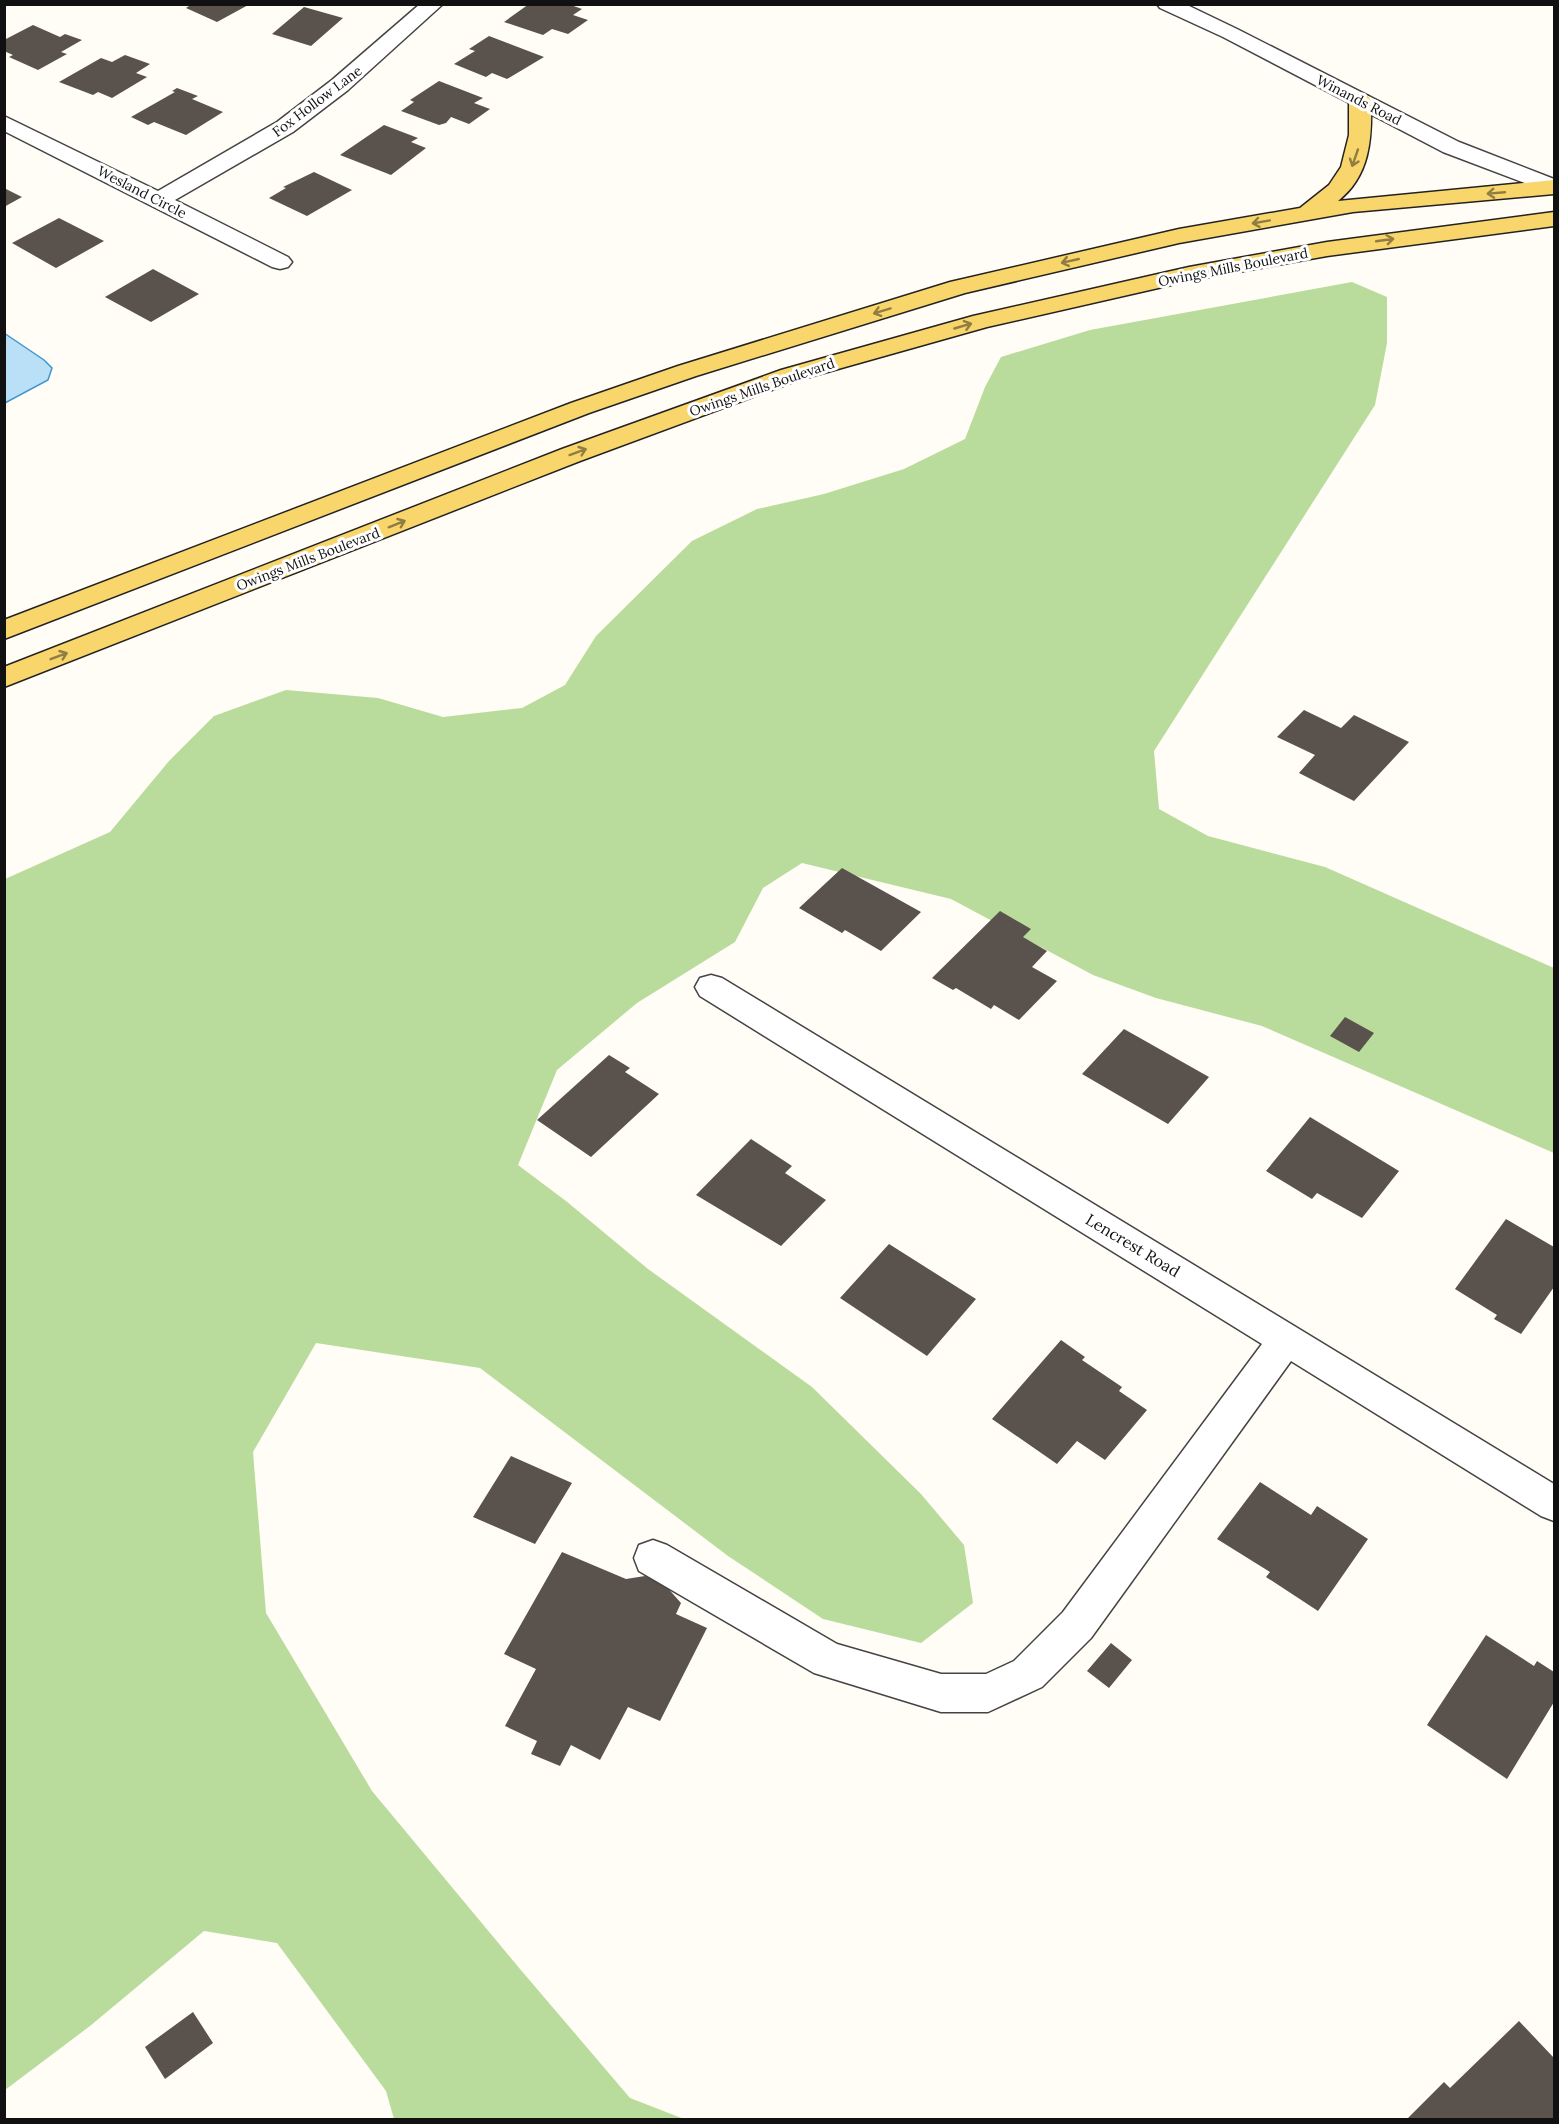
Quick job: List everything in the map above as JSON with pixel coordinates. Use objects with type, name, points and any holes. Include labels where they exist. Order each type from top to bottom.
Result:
[{"type":"main road","points":[[1305,214],[1340,188],[1357,160],[1361,137],[1360,101]]},
{"type":"main road","points":[[4,630],[580,408],[698,368],[958,287],[1179,236],[1353,205],[1554,187]]},
{"type":"main road","name":"Owings Mills Boulevard","points":[[4,678],[571,455],[790,375],[982,321],[1189,274],[1327,249],[1554,219]]},
{"type":"street","name":"Fox Hollow Lane","points":[[159,200],[285,127],[358,70],[433,4]]},
{"type":"street","name":"Winands Road","points":[[1167,4],[1230,33],[1451,147],[1554,187]]},
{"type":"street","name":"Wesland Circle","points":[[4,122],[280,262]]},
{"type":"street","name":"Lencrest Road","points":[[711,987],[1554,1504]]},
{"type":"street","points":[[653,1558],[828,1660],[941,1693],[988,1693],[1028,1674],[1077,1625],[1286,1339]]},
{"type":"green space","points":[[1352,282],[1387,297],[1387,343],[1375,405],[1154,751],[1159,809],[1208,836],[1325,867],[1554,968],[1554,1153],[1262,1026],[1156,998],[1093,975],[951,899],[802,863],[763,888],[735,942],[637,1003],[557,1070],[518,1165],[566,1201],[648,1269],[812,1387],[921,1494],[964,1545],[973,1603],[921,1643],[823,1619],[728,1556],[480,1368],[316,1343],[253,1452],[266,1613],[372,1791],[630,2098],[684,2119],[394,2119],[386,2091],[277,1943],[204,1931],[90,2026],[5,2090],[5,879],[110,832],[169,761],[214,716],[286,690],[378,698],[443,717],[522,708],[565,685],[596,636],[692,541],[757,509],[824,494],[904,469],[965,439],[985,387],[1001,357],[1090,330]]},
{"type":"water","points":[[4,333],[52,368],[48,380],[5,403]]},
{"type":"building","points":[[192,4],[250,4],[217,22],[186,8]]},
{"type":"building","points":[[529,4],[568,4],[582,9],[573,15],[588,20],[568,34],[552,29],[543,35],[504,22]]},
{"type":"building","points":[[304,7],[343,18],[311,46],[272,34]]},
{"type":"building","points":[[33,25],[60,37],[65,34],[82,40],[61,52],[67,54],[38,70],[9,57],[13,55],[4,51],[4,40]]},
{"type":"building","points":[[489,36],[544,57],[507,79],[492,73],[486,77],[454,64],[475,51],[469,49]]},
{"type":"building","points":[[125,55],[150,64],[136,73],[147,77],[112,98],[98,92],[93,95],[59,82],[101,58],[112,62]]},
{"type":"building","points":[[439,81],[483,98],[474,103],[490,109],[469,124],[451,117],[446,123],[439,125],[401,111],[414,102],[410,100]]},
{"type":"building","points":[[177,88],[198,96],[192,99],[223,112],[186,135],[154,122],[148,125],[131,117],[175,92],[172,91]]},
{"type":"building","points":[[384,125],[418,138],[411,142],[426,148],[391,175],[340,155]]},
{"type":"building","points":[[314,172],[352,190],[307,216],[269,198],[286,188],[283,187]]},
{"type":"building","points":[[4,188],[22,197],[4,207]]},
{"type":"building","points":[[59,218],[104,241],[56,268],[12,243]]},
{"type":"building","points":[[153,269],[199,294],[151,322],[105,297]]},
{"type":"building","points":[[1304,710],[1341,728],[1354,715],[1409,742],[1354,801],[1299,773],[1315,755],[1277,737]]},
{"type":"building","points":[[842,868],[921,912],[881,951],[845,930],[842,933],[799,908]]},
{"type":"building","points":[[1000,911],[1031,929],[1023,937],[1047,951],[1032,967],[1057,981],[1019,1020],[994,1005],[991,1009],[956,988],[953,990],[932,978]]},
{"type":"building","points":[[1345,1017],[1374,1033],[1359,1052],[1330,1036]]},
{"type":"building","points":[[1124,1029],[1209,1077],[1168,1124],[1082,1074]]},
{"type":"building","points":[[609,1055],[630,1068],[625,1072],[659,1094],[591,1157],[537,1120]]},
{"type":"building","points":[[1310,1117],[1399,1171],[1362,1218],[1317,1193],[1312,1199],[1266,1171]]},
{"type":"building","points":[[751,1139],[792,1166],[785,1173],[826,1200],[781,1246],[696,1195]]},
{"type":"building","points":[[1506,1219],[1554,1247],[1554,1287],[1521,1334],[1494,1319],[1497,1315],[1455,1289]]},
{"type":"building","points":[[889,1244],[976,1299],[927,1356],[840,1298]]},
{"type":"building","points":[[1061,1340],[1085,1357],[1082,1360],[1122,1387],[1119,1391],[1147,1410],[1105,1460],[1077,1441],[1057,1464],[992,1419]]},
{"type":"building","points":[[511,1456],[572,1483],[535,1544],[473,1517]]},
{"type":"building","points":[[1260,1482],[1311,1515],[1317,1506],[1368,1539],[1318,1611],[1266,1577],[1270,1572],[1217,1539]]},
{"type":"building","points":[[562,1552],[626,1579],[645,1576],[665,1585],[681,1603],[676,1614],[707,1628],[660,1721],[628,1707],[600,1760],[571,1745],[560,1766],[531,1754],[537,1741],[505,1726],[536,1669],[504,1654]]},
{"type":"building","points":[[1486,1635],[1534,1666],[1537,1661],[1554,1672],[1554,1702],[1507,1779],[1427,1725]]},
{"type":"building","points":[[1111,1643],[1132,1660],[1109,1688],[1087,1671]]},
{"type":"building","points":[[193,2012],[213,2043],[165,2079],[145,2047]]},
{"type":"building","points":[[1519,2021],[1554,2058],[1554,2120],[1406,2120],[1444,2082],[1450,2088]]}]
